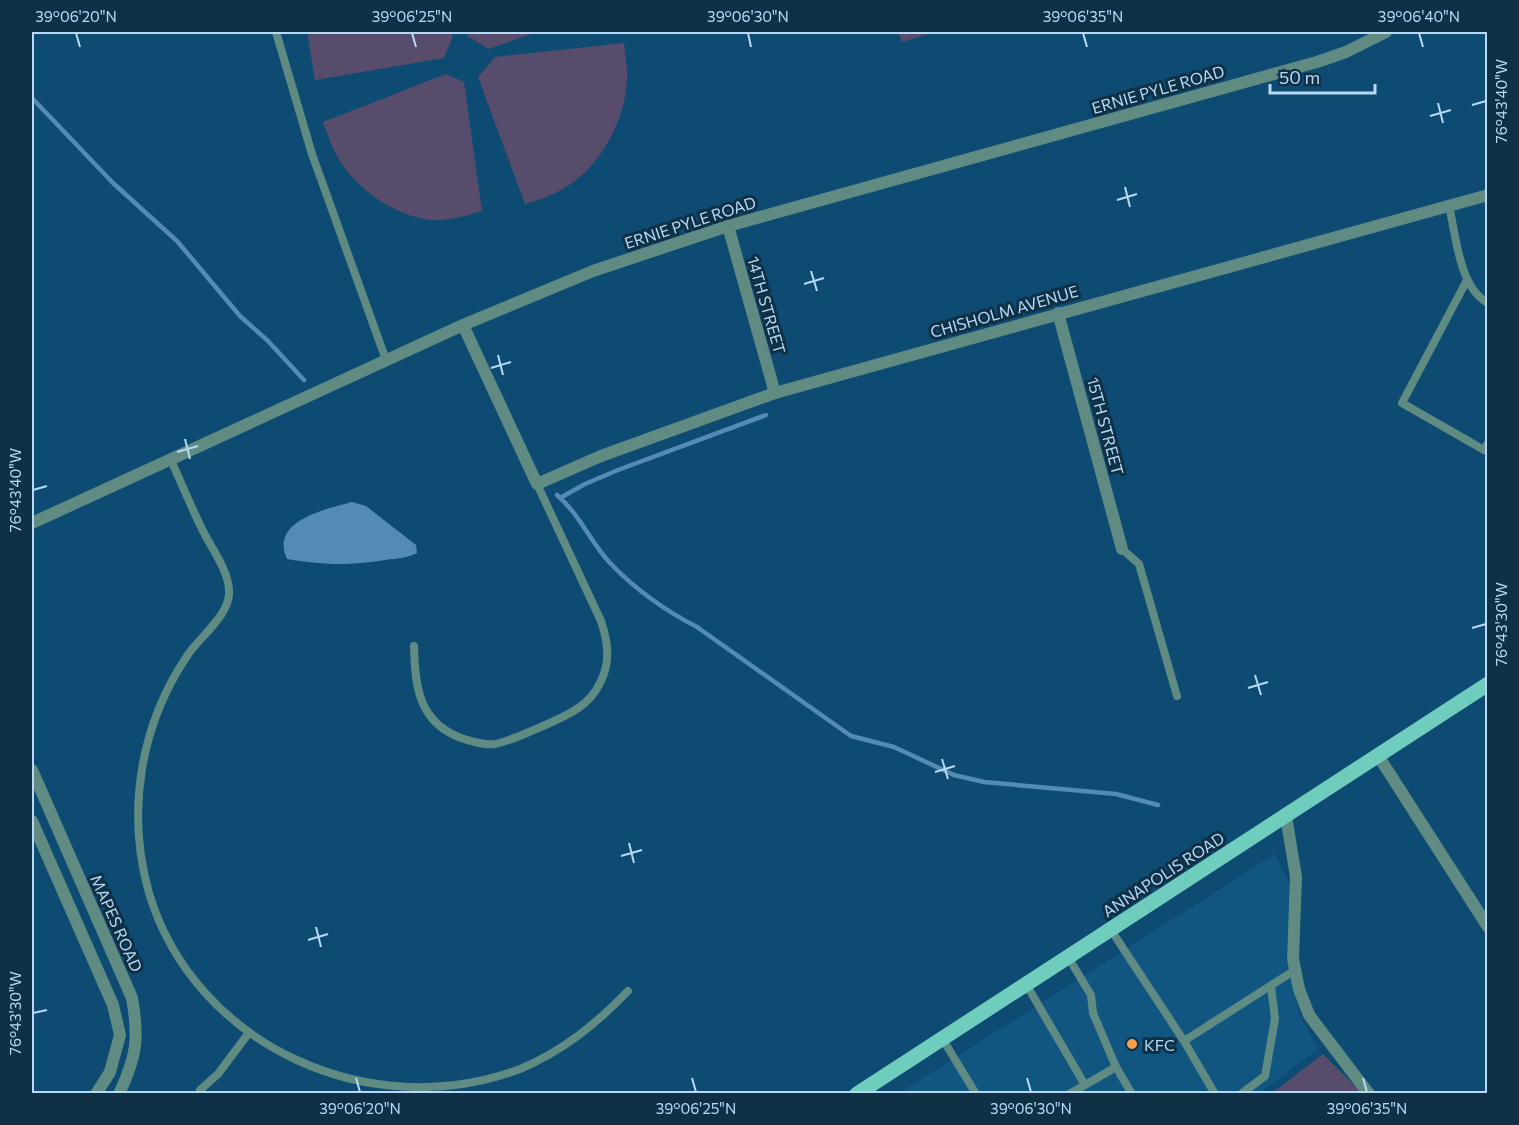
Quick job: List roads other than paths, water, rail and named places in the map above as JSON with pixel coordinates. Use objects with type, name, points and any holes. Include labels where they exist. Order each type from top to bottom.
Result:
[{"type":"main road","name":"ANNAPOLIS ROAD","points":[[857,1094],[876,1088],[942,1038],[1379,757],[1488,684]]},
{"type":"street","name":"ERNIE PYLE ROAD","points":[[32,523],[463,325],[593,271],[728,226],[1317,62],[1346,52],[1386,32]]},
{"type":"street","name":"CHISHOLM AVENUE","points":[[537,484],[600,456],[775,393],[1488,195]]},
{"type":"street","name":"14TH STREET","points":[[728,226],[775,393]]},
{"type":"street","name":"15TH STREET","points":[[1058,313],[1122,549]]},
{"type":"street","points":[[463,325],[537,484]]},
{"type":"street","points":[[1379,757],[1488,927]]},
{"type":"street","name":"MAPES ROAD","points":[[32,771],[132,998],[137,1027],[133,1064],[119,1094]]},
{"type":"street","points":[[1286,816],[1296,877],[1293,959],[1295,970],[1309,1015],[1369,1094]]},
{"type":"street","points":[[32,821],[113,1005],[120,1035],[110,1072],[96,1094]]},
{"type":"lane","points":[[276,32],[312,154],[386,360]]},
{"type":"lane","points":[[1449,206],[1467,280],[1479,298],[1488,303]]},
{"type":"lane","points":[[1467,280],[1402,403],[1484,450],[1488,443]]},
{"type":"lane","points":[[170,458],[221,566],[229,591],[226,608],[177,670],[148,738],[138,795],[141,856],[156,912],[183,964],[211,1000],[248,1035],[296,1063],[351,1083],[398,1090],[447,1088],[497,1078],[538,1061],[585,1032],[628,991]]},
{"type":"lane","points":[[414,646],[416,684],[432,720],[449,734],[470,741],[484,745],[517,737],[565,717],[592,697],[606,669],[607,640],[601,621],[537,484]]},
{"type":"lane","points":[[1122,549],[1139,564],[1177,696]]},
{"type":"lane","points":[[1111,930],[1184,1041],[1215,1094]]},
{"type":"lane","points":[[1068,957],[1091,995],[1093,1013],[1116,1067],[1132,1094]]},
{"type":"lane","points":[[1184,1041],[1295,970]]},
{"type":"lane","points":[[1026,984],[1085,1085]]},
{"type":"lane","points":[[1241,1094],[1265,1076],[1275,1019],[1271,986]]},
{"type":"lane","points":[[200,1089],[218,1074],[248,1035]]},
{"type":"lane","points":[[942,1038],[976,1094]]},
{"type":"lane","points":[[1070,1094],[1116,1067]]},
{"type":"waterway","points":[[32,98],[113,183],[177,241],[240,316],[268,341],[304,380]]},
{"type":"waterway","points":[[560,498],[618,470],[766,415]]},
{"type":"waterway","points":[[557,495],[573,512],[604,556],[641,591],[662,607],[697,627],[851,736],[894,747],[954,775],[984,782],[1116,794],[1158,805]]},
{"type":"place","name":"KFC","points":[[1132,1044]]}]
